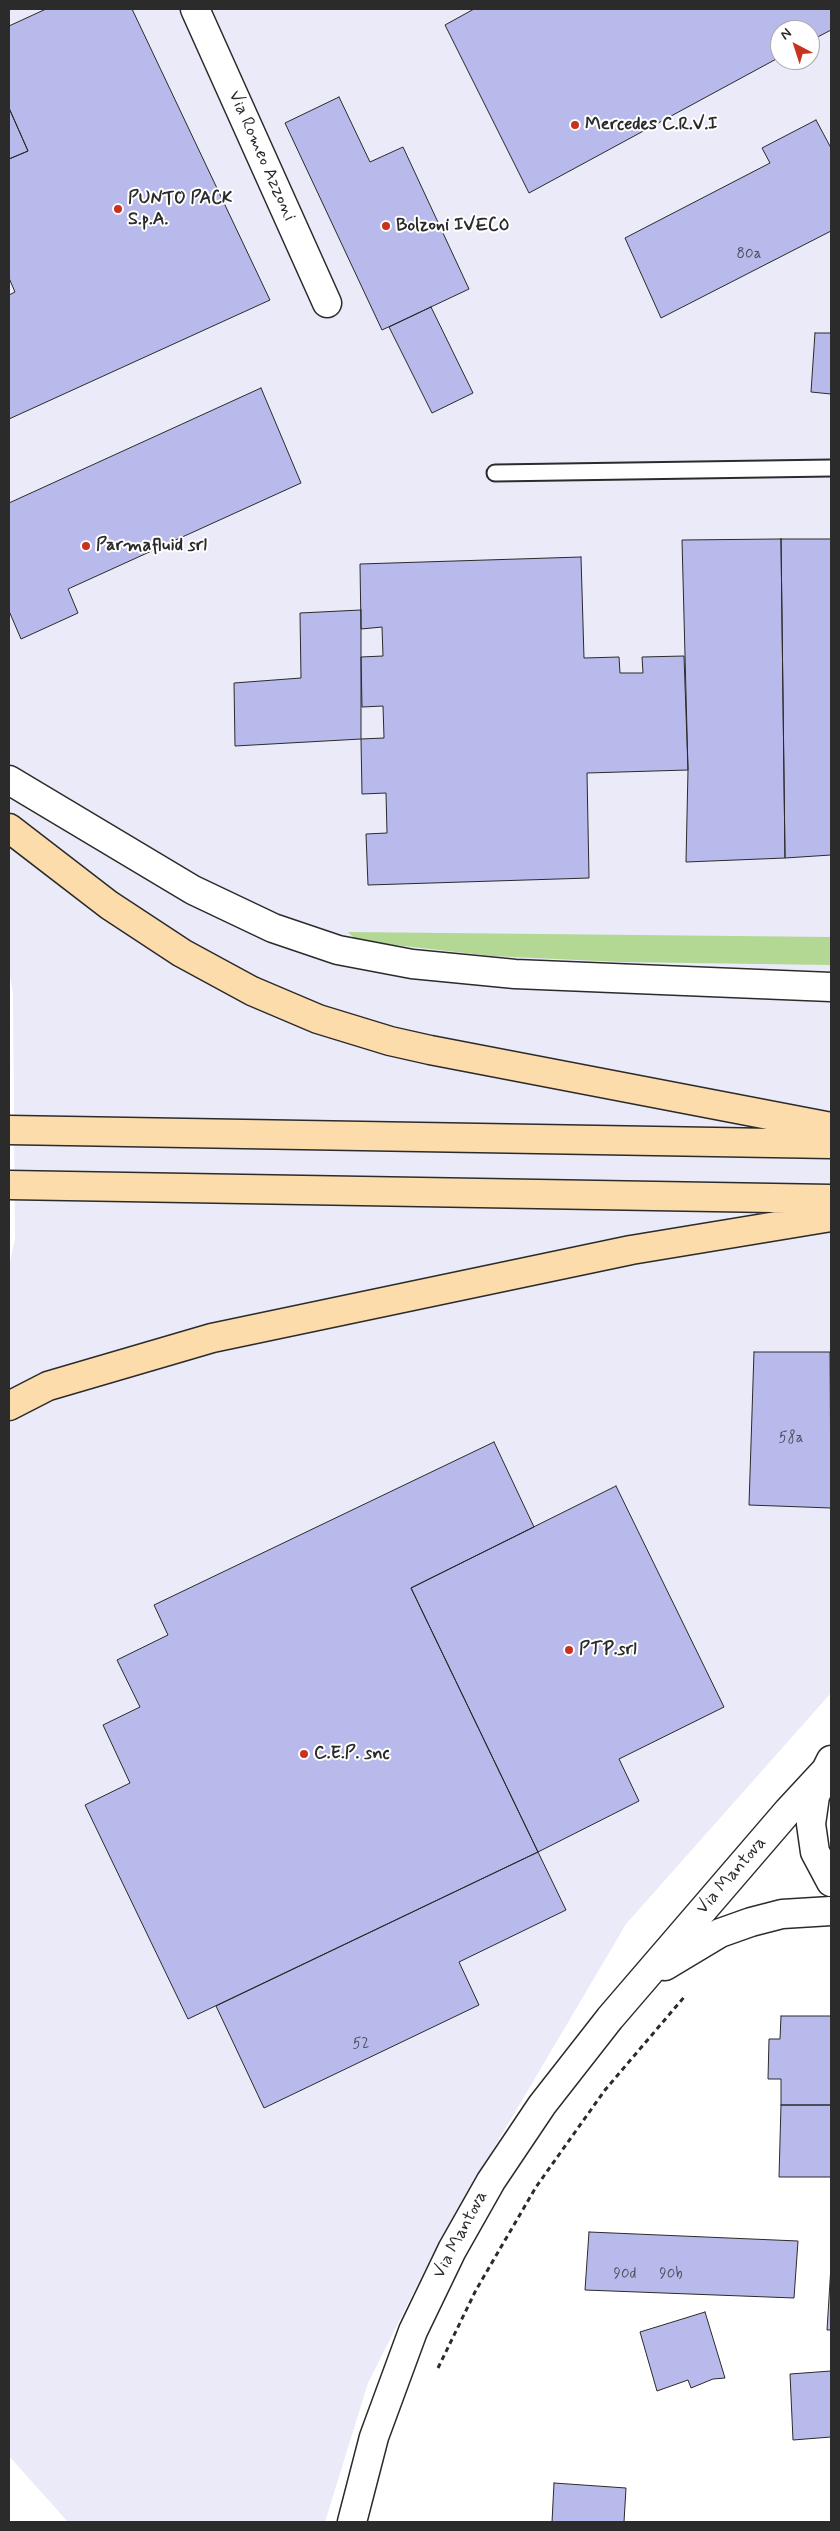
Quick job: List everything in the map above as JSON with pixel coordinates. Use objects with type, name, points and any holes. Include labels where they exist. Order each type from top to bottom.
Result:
[{"type":"highway","points":[[9,828],[109,905],[182,953],[252,991],[318,1019],[390,1041],[430,1050],[831,1127]]},
{"type":"highway","points":[[9,1130],[831,1144]]},
{"type":"highway","points":[[9,1185],[831,1199]]},
{"type":"highway","points":[[9,1406],[48,1386],[212,1338],[631,1250],[831,1216]]},
{"type":"main road","name":"Via Romeo Azzoni","points":[[195,9],[327,303]]},
{"type":"main road","points":[[9,780],[193,890],[273,928],[338,950],[412,964],[515,974],[831,986]]},
{"type":"main road","name":"Via Mantova","points":[[830,1765],[815,1796],[811,1824],[815,1852],[831,1882]]},
{"type":"main road","name":"Via Mantova","points":[[352,2518],[374,2437],[420,2315],[463,2228],[529,2123],[580,2055],[639,1984],[830,1765]]},
{"type":"main road","name":"Via Mantova","points":[[639,1984],[680,1956],[720,1933],[782,1914],[831,1911]]},
{"type":"lane","points":[[495,473],[831,468]]},
{"type":"path","points":[[436,2374],[476,2290],[536,2187],[605,2090],[689,1991]]},
{"type":"shaded area","points":[[9,9],[831,9],[831,1693],[626,1924],[442,2236],[368,2383],[325,2522],[68,2522],[9,2456],[9,1267],[15,1239],[13,992],[9,971]]},
{"type":"green space","points":[[348,932],[831,937],[831,965],[621,962],[492,956],[377,943],[354,938]]},
{"type":"building","name":"PUNTO PACK S.p.A.","points":[[46,9],[132,9],[270,300],[9,419],[9,295],[15,292],[9,278],[9,159],[28,151],[9,108],[9,26]]},
{"type":"building","name":"Mercedes C.R.V.I","points":[[474,9],[831,9],[831,30],[820,36],[820,20],[770,20],[770,62],[529,193],[445,25]]},
{"type":"building","name":"Bolzoni IVECO","points":[[339,97],[370,162],[403,147],[469,289],[382,330],[285,123]]},
{"type":"building","points":[[9,108],[28,151],[9,159]]},
{"type":"building","points":[[816,120],[831,148],[831,231],[661,318],[625,238],[770,163],[762,148]]},
{"type":"building","points":[[431,307],[473,393],[432,413],[389,327]]},
{"type":"building","points":[[815,333],[831,333],[831,394],[811,392]]},
{"type":"building","name":"Parmafluid srl","points":[[261,388],[301,483],[68,589],[78,613],[21,639],[9,611],[9,503]]},
{"type":"building","points":[[781,539],[831,539],[831,855],[785,858]]},
{"type":"building","points":[[781,539],[785,858],[686,862],[688,770],[682,540]]},
{"type":"building","points":[[581,557],[584,658],[619,657],[620,673],[643,673],[642,657],[684,656],[688,770],[587,773],[589,878],[368,885],[366,834],[387,833],[386,793],[362,794],[361,739],[384,738],[383,706],[362,707],[361,657],[383,656],[382,627],[361,629],[360,564]]},
{"type":"building","points":[[361,610],[361,739],[235,746],[234,683],[301,678],[300,613]]},
{"type":"building","points":[[754,1352],[830,1352],[831,1508],[749,1505]]},
{"type":"building","name":"C.E.P. snc","points":[[494,1442],[534,1527],[411,1588],[538,1852],[188,2019],[85,1805],[130,1783],[103,1725],[140,1707],[117,1660],[168,1635],[154,1605]]},
{"type":"building","name":"PTP.srl","points":[[616,1486],[724,1707],[619,1759],[639,1801],[538,1852],[411,1588]]},
{"type":"building","points":[[538,1852],[566,1910],[459,1962],[479,2005],[264,2108],[216,2006]]},
{"type":"building","points":[[781,2016],[831,2016],[831,2105],[781,2105],[781,2079],[768,2079],[769,2039],[780,2039]]},
{"type":"building","points":[[781,2105],[831,2105],[831,2177],[779,2177]]},
{"type":"building","points":[[589,2232],[798,2241],[794,2298],[585,2290]]},
{"type":"building","points":[[831,2266],[831,2330],[827,2330]]},
{"type":"building","points":[[705,2312],[725,2378],[713,2379],[691,2388],[688,2380],[657,2391],[640,2332]]},
{"type":"building","points":[[831,2371],[831,2437],[793,2440],[790,2374]]},
{"type":"building","points":[[554,2483],[626,2488],[624,2522],[552,2522]]},
{"type":"place","name":"Mercedes C.R.V.I","points":[[575,125]]},
{"type":"place","name":"PUNTO PACK S.p.A.","points":[[118,209]]},
{"type":"place","name":"Bolzoni IVECO","points":[[386,226]]},
{"type":"place","name":"Parmafluid srl","points":[[86,546]]},
{"type":"place","name":"PTP.srl","points":[[569,1650]]},
{"type":"place","name":"C.E.P. snc","points":[[304,1754]]}]
